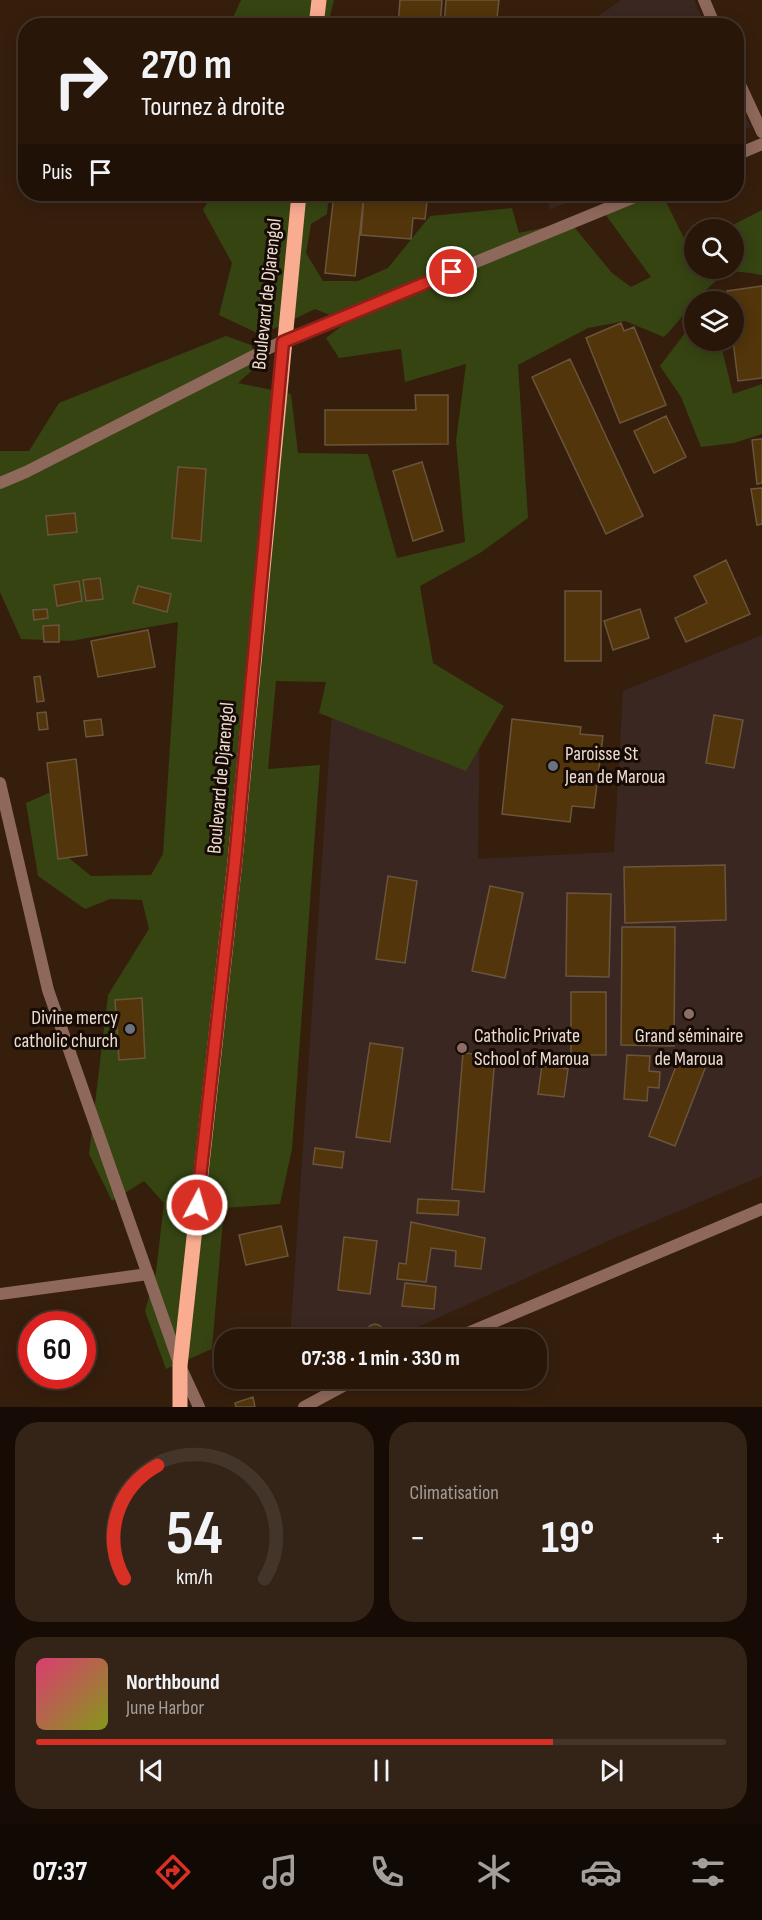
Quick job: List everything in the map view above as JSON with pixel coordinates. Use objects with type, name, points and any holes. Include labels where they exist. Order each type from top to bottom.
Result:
[{"type":"main road","points":[[317,18],[319,0]]},
{"type":"main road","name":"Boulevard de Djarengol","points":[[180,1407],[180,1365],[235,861],[298,201]]},
{"type":"street","points":[[704,0],[712,18]]},
{"type":"street","points":[[744,93],[762,132]]},
{"type":"street","points":[[744,152],[762,144]]},
{"type":"street","points":[[0,483],[283,342],[625,201]]},
{"type":"street","points":[[0,783],[48,990],[180,1365],[199,1407]]},
{"type":"street","points":[[477,1329],[762,1209]]},
{"type":"street","points":[[0,1294],[148,1274]]},
{"type":"street","points":[[304,1407],[338,1389]]},
{"type":"shaded area","points":[[621,0],[694,0],[703,18],[596,18]]},
{"type":"shaded area","points":[[744,112],[751,127],[744,130]]},
{"type":"shaded area","points":[[549,201],[571,201],[549,210]]},
{"type":"shaded area","name":"Catholic Private School of Maroua","points":[[762,635],[762,1176],[617,1237],[413,1329],[291,1329],[334,682],[480,701],[478,859],[614,852],[623,691]]},
{"type":"green space","points":[[241,0],[334,0],[330,18],[233,18]]},
{"type":"green space","points":[[208,201],[328,201],[327,214],[311,224],[306,253],[323,281],[358,281],[388,268],[430,216],[512,208],[519,233],[570,222],[612,273],[631,287],[651,277],[605,214],[614,201],[666,201],[684,238],[684,279],[718,279],[705,291],[684,291],[684,314],[664,337],[625,321],[588,328],[518,365],[528,518],[480,553],[420,586],[433,663],[504,706],[466,771],[319,713],[326,682],[276,681],[268,769],[320,765],[292,1149],[280,1204],[224,1208],[212,1349],[166,1369],[145,1311],[156,1272],[164,1203],[144,1181],[112,1201],[89,1154],[108,995],[149,929],[142,900],[110,899],[85,909],[38,876],[26,803],[51,792],[58,849],[91,876],[151,875],[163,854],[178,622],[71,641],[21,639],[0,592],[0,451],[29,451],[59,403],[226,336],[251,345],[260,363],[238,383],[291,394],[298,453],[368,454],[397,558],[465,542],[456,441],[466,364],[405,382],[401,349],[339,358],[326,338],[347,322],[315,309],[261,335],[219,315],[232,263],[203,210]]},
{"type":"green space","points":[[762,210],[762,275],[744,272],[744,219]]},
{"type":"green space","points":[[684,334],[684,351],[722,351],[733,394],[762,384],[762,434],[734,443],[701,447],[681,397],[660,366]]},
{"type":"building","points":[[400,0],[442,0],[441,18],[399,18]]},
{"type":"building","points":[[446,0],[499,0],[497,18],[445,18]]},
{"type":"building","points":[[333,201],[363,201],[355,276],[325,273]]},
{"type":"building","points":[[364,201],[427,202],[425,219],[413,218],[411,239],[361,235]]},
{"type":"building","points":[[762,286],[762,378],[738,381],[734,351],[744,351],[744,291],[727,291]]},
{"type":"building","points":[[621,323],[624,331],[634,327],[666,405],[620,423],[586,338]]},
{"type":"building","points":[[570,359],[643,516],[606,534],[532,377]]},
{"type":"building","points":[[415,395],[448,395],[448,444],[325,445],[325,410],[416,410]]},
{"type":"building","points":[[666,416],[686,457],[654,473],[634,431]]},
{"type":"building","points":[[762,439],[762,483],[757,484],[752,440]]},
{"type":"building","points":[[422,462],[443,531],[413,541],[393,471]]},
{"type":"building","points":[[178,467],[206,469],[201,541],[172,538]]},
{"type":"building","points":[[762,488],[762,524],[757,525],[751,489]]},
{"type":"building","points":[[75,513],[77,532],[48,535],[46,516]]},
{"type":"building","points":[[726,560],[750,614],[686,642],[675,618],[707,603],[694,576]]},
{"type":"building","points":[[100,578],[103,599],[86,601],[83,580]]},
{"type":"building","points":[[79,581],[82,601],[57,606],[54,585]]},
{"type":"building","points":[[138,586],[171,594],[167,612],[133,603]]},
{"type":"building","points":[[565,591],[601,591],[601,661],[565,661]]},
{"type":"building","points":[[47,609],[48,618],[34,620],[33,610]]},
{"type":"building","points":[[640,609],[649,638],[613,650],[604,621]]},
{"type":"building","points":[[59,625],[59,642],[44,642],[43,626]]},
{"type":"building","points":[[148,630],[155,667],[98,677],[91,641]]},
{"type":"building","points":[[40,676],[44,701],[37,702],[34,677]]},
{"type":"building","points":[[46,712],[48,729],[39,730],[37,713]]},
{"type":"building","points":[[714,715],[743,720],[734,768],[706,763]]},
{"type":"building","points":[[101,719],[103,735],[86,737],[84,721]]},
{"type":"building","name":"Paroisse St Jean de Maroua","points":[[512,719],[581,727],[580,734],[603,736],[594,808],[572,806],[570,822],[502,814]]},
{"type":"building","points":[[76,759],[87,855],[58,859],[47,763]]},
{"type":"building","points":[[725,865],[726,920],[625,923],[624,867]]},
{"type":"building","points":[[388,876],[417,881],[405,963],[376,959]]},
{"type":"building","points":[[490,886],[523,893],[505,978],[472,971]]},
{"type":"building","points":[[567,893],[611,894],[609,977],[566,976]]},
{"type":"building","points":[[622,927],[675,927],[674,1046],[621,1045]]},
{"type":"building","points":[[571,992],[606,992],[606,1055],[571,1055]]},
{"type":"building","name":"Divine mercy catholic church","points":[[142,998],[145,1058],[119,1060],[115,1000]]},
{"type":"building","points":[[370,1043],[403,1048],[390,1142],[356,1137]]},
{"type":"building","points":[[463,1053],[495,1056],[484,1192],[452,1189]]},
{"type":"building","points":[[627,1055],[650,1056],[649,1071],[660,1072],[659,1088],[648,1087],[647,1101],[624,1099]]},
{"type":"building","points":[[680,1056],[706,1066],[675,1146],[649,1136]]},
{"type":"building","points":[[542,1065],[568,1069],[564,1097],[538,1094]]},
{"type":"building","points":[[315,1148],[344,1152],[342,1168],[313,1164]]},
{"type":"building","points":[[418,1199],[459,1201],[458,1215],[417,1213]]},
{"type":"building","points":[[411,1222],[485,1238],[481,1269],[455,1266],[456,1251],[431,1248],[426,1282],[397,1279],[399,1263],[406,1264]]},
{"type":"building","points":[[281,1226],[288,1256],[246,1265],[239,1235]]},
{"type":"building","points":[[344,1237],[377,1241],[370,1294],[338,1290]]},
{"type":"building","points":[[405,1283],[436,1287],[434,1309],[402,1306]]},
{"type":"building","points":[[375,1324],[382,1329],[368,1329]]},
{"type":"building","points":[[253,1397],[255,1407],[236,1407],[235,1403]]},
{"type":"place","name":"Paroisse St Jean de Maroua","points":[[553,766]]},
{"type":"place","name":"Grand séminaire de Maroua","points":[[689,1014]]},
{"type":"place","name":"Divine mercy catholic church","points":[[130,1029]]},
{"type":"place","name":"Catholic Private School of Maroua","points":[[462,1048]]},
{"type":"route","points":[[197,1205],[235,861],[283,342],[452,272]]}]
